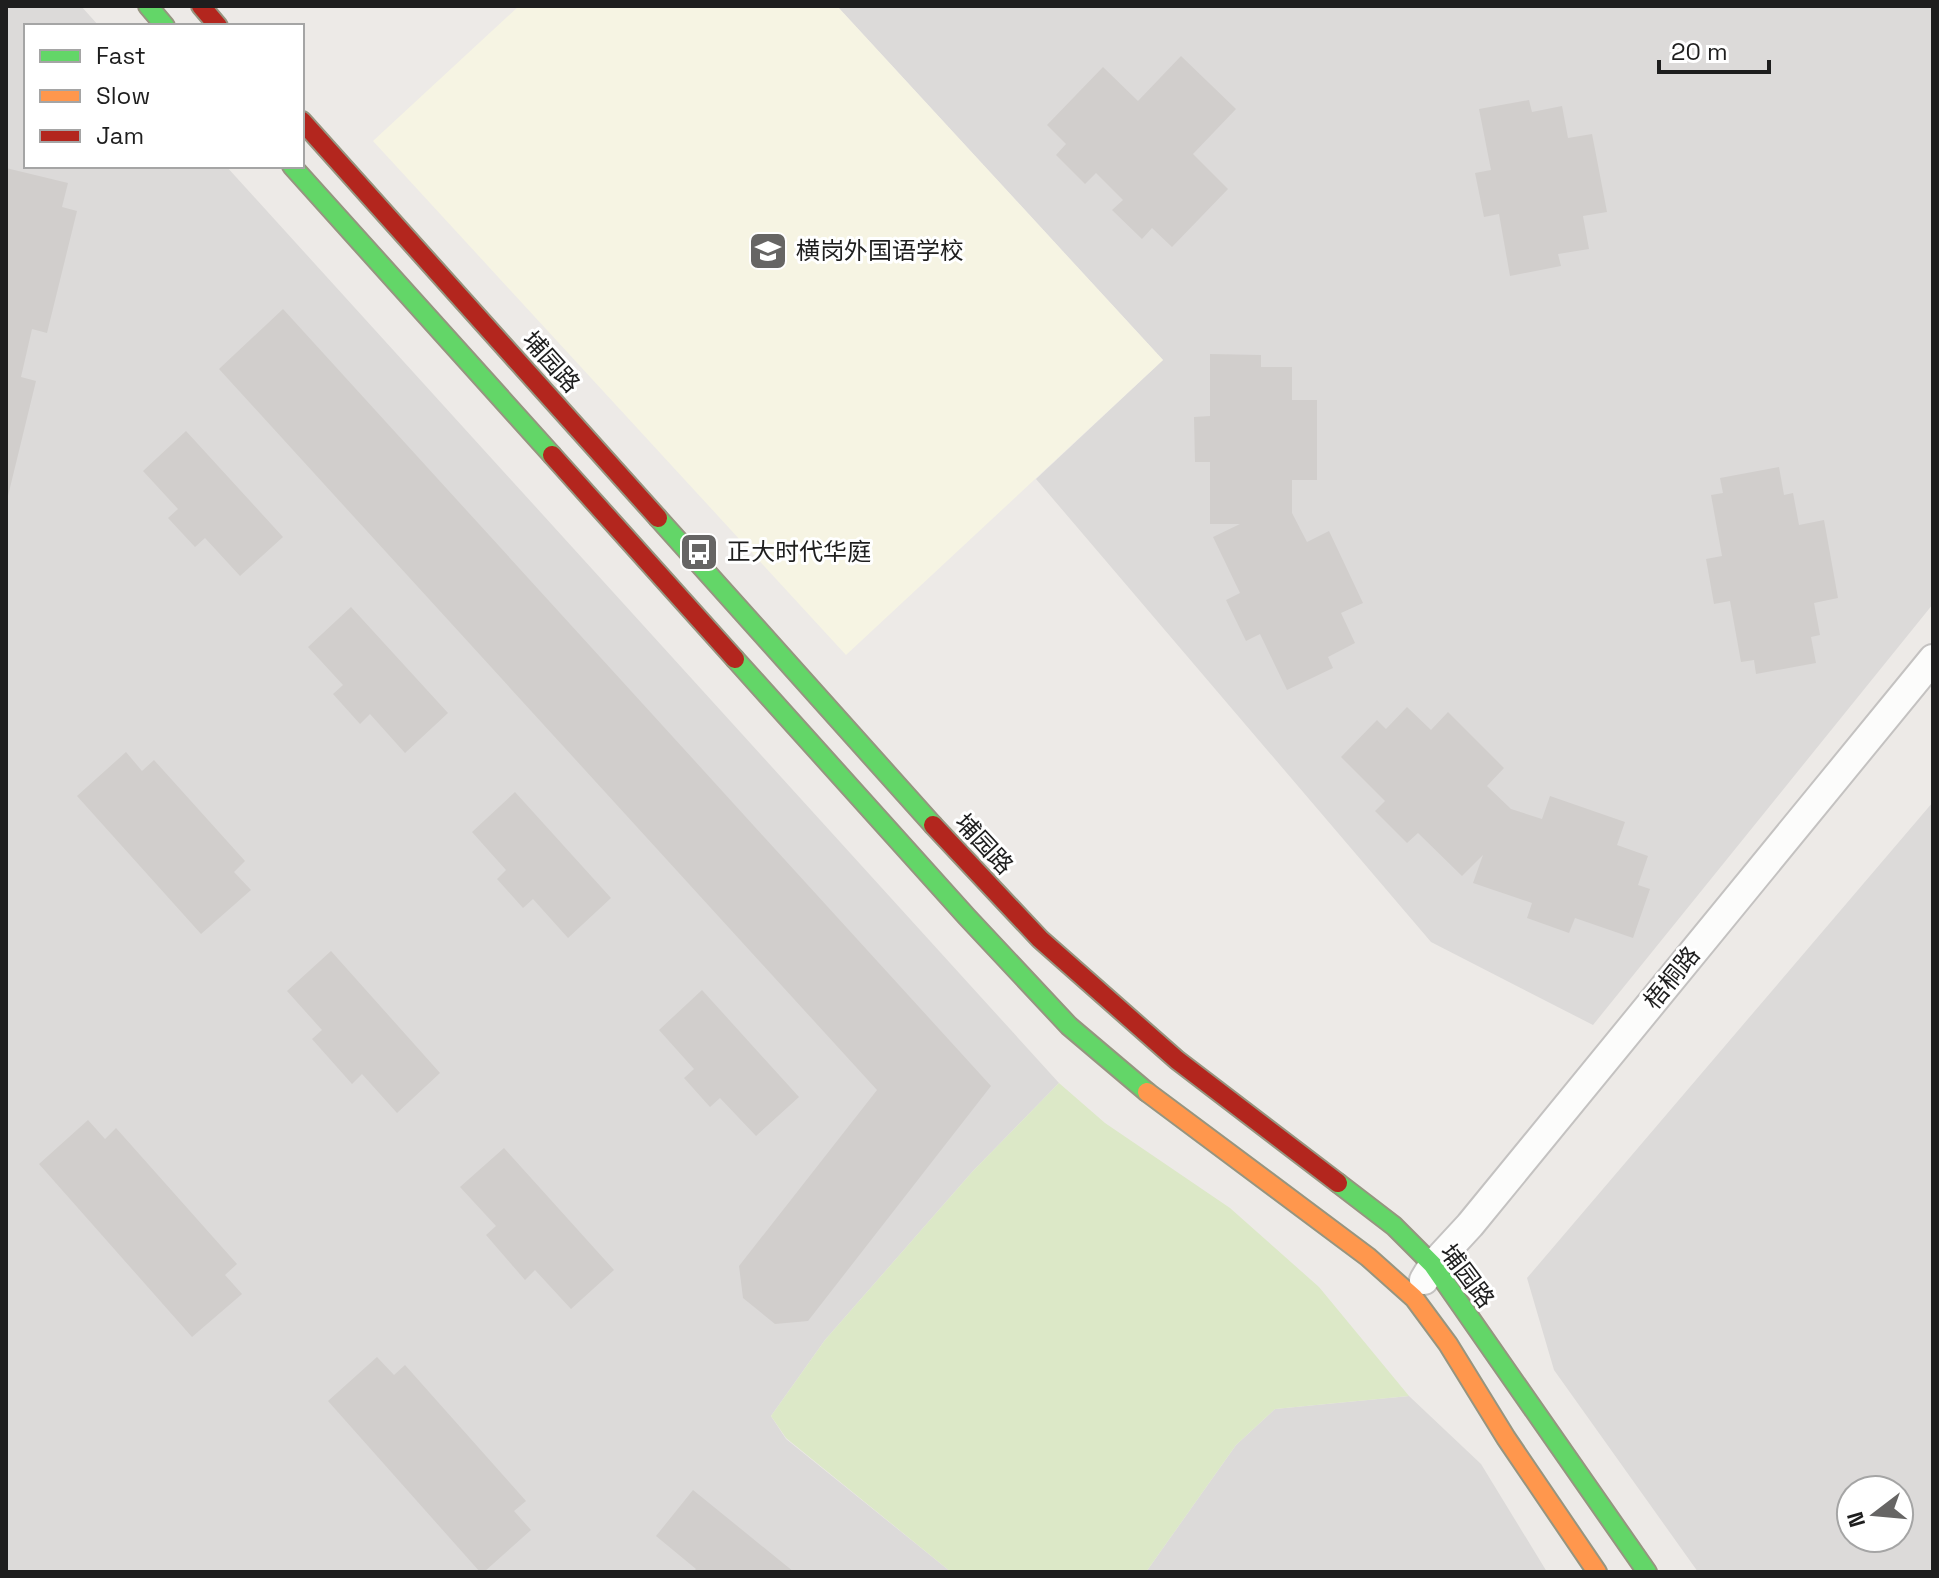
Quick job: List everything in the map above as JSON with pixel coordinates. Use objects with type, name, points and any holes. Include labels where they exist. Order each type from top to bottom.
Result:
[{"type":"street","points":[[148,6],[164,24],[178,6]]},
{"type":"street","points":[[201,6],[216,24]]},
{"type":"street","name":"埔园路","points":[[304,123],[901,790],[1040,939],[1177,1060],[1394,1226],[1433,1265],[1647,1572]]},
{"type":"street","points":[[294,168],[946,894],[1069,1026],[1169,1110],[1368,1257],[1414,1298],[1448,1344],[1506,1438],[1597,1572]]},
{"type":"street","name":"梧桐路","points":[[1414,1298],[1433,1265],[1470,1225],[1933,659]]},
{"type":"shaded area","points":[[6,6],[81,6],[97,24],[24,24],[24,168],[228,168],[1059,1083],[973,1171],[825,1340],[771,1416],[786,1439],[951,1572],[6,1572]]},
{"type":"shaded area","name":"横岗外国语学校","points":[[519,6],[837,6],[1163,360],[846,655],[373,141]]},
{"type":"shaded area","points":[[837,6],[1933,6],[1933,604],[1593,1025],[1431,942],[1036,479],[1163,360]]},
{"type":"shaded area","points":[[1933,802],[1933,1572],[1698,1572],[1554,1370],[1527,1278]]},
{"type":"shaded area","points":[[1409,1396],[1481,1464],[1547,1572],[1146,1572],[1236,1445],[1275,1409]]},
{"type":"green space","points":[[1059,1083],[1105,1123],[1230,1208],[1319,1287],[1409,1396],[1275,1409],[1236,1445],[1146,1572],[951,1572],[786,1438],[771,1416],[825,1340],[973,1171]]},
{"type":"building","points":[[1181,56],[1236,109],[1193,154],[1228,189],[1172,247],[1152,228],[1142,239],[1112,210],[1123,200],[1096,173],[1085,184],[1056,155],[1066,144],[1047,125],[1103,67],[1138,101]]},
{"type":"building","points":[[1529,100],[1532,112],[1562,106],[1568,138],[1592,134],[1607,212],[1583,216],[1589,249],[1558,254],[1561,266],[1510,276],[1499,214],[1484,217],[1475,173],[1491,170],[1479,109]]},
{"type":"building","points":[[6,168],[68,183],[62,207],[77,211],[47,333],[32,329],[21,377],[36,381],[7,500]]},
{"type":"building","points":[[283,309],[991,1086],[808,1321],[775,1324],[743,1298],[739,1266],[877,1090],[219,369]]},
{"type":"building","points":[[1210,354],[1261,355],[1261,367],[1292,367],[1292,400],[1317,400],[1317,480],[1292,480],[1292,513],[1307,542],[1329,531],[1363,603],[1341,613],[1355,643],[1328,657],[1333,668],[1287,690],[1260,634],[1246,641],[1226,600],[1240,593],[1213,537],[1240,524],[1210,524],[1210,462],[1195,462],[1194,417],[1210,416]]},
{"type":"building","points":[[186,431],[283,537],[240,576],[205,538],[195,547],[168,518],[178,509],[143,471]]},
{"type":"building","points":[[1779,467],[1784,495],[1793,493],[1799,525],[1824,520],[1838,598],[1814,603],[1820,635],[1811,637],[1816,663],[1756,674],[1754,660],[1741,662],[1730,601],[1714,604],[1706,559],[1722,556],[1711,495],[1723,493],[1720,478]]},
{"type":"building","points":[[351,607],[448,713],[405,753],[370,714],[360,724],[333,694],[343,685],[308,647]]},
{"type":"building","points":[[1407,707],[1431,730],[1448,712],[1504,768],[1487,786],[1511,809],[1542,819],[1550,796],[1625,822],[1617,845],[1648,856],[1638,885],[1650,889],[1633,938],[1575,918],[1569,933],[1527,918],[1532,903],[1473,883],[1483,855],[1462,876],[1418,833],[1407,843],[1375,811],[1385,801],[1341,757],[1377,720],[1386,729]]},
{"type":"building","points":[[126,752],[142,771],[154,760],[245,861],[234,872],[251,890],[201,934],[77,796]]},
{"type":"building","points":[[515,792],[611,898],[568,938],[533,899],[523,908],[497,879],[506,870],[472,832]]},
{"type":"building","points":[[331,951],[440,1073],[397,1113],[362,1074],[352,1084],[312,1039],[322,1030],[287,991]]},
{"type":"building","points":[[702,990],[799,1097],[756,1136],[720,1098],[710,1107],[684,1078],[694,1069],[659,1030]]},
{"type":"building","points":[[88,1120],[105,1139],[116,1128],[237,1264],[225,1275],[242,1294],[192,1337],[39,1164]]},
{"type":"building","points":[[504,1148],[614,1270],[571,1309],[535,1270],[525,1280],[486,1235],[496,1226],[460,1187]]},
{"type":"building","points":[[377,1357],[394,1375],[405,1365],[526,1501],[514,1511],[531,1530],[484,1572],[480,1572],[328,1401]]},
{"type":"building","points":[[693,1490],[794,1572],[693,1572],[696,1569],[656,1536]]},
{"type":"traffic: fast","points":[[148,6],[163,24]]},
{"type":"traffic: fast","points":[[294,168],[552,455]]},
{"type":"traffic: fast","points":[[658,518],[933,825]]},
{"type":"traffic: fast","points":[[735,659],[1069,1026],[1147,1092]]},
{"type":"traffic: fast","points":[[1338,1183],[1394,1226],[1433,1265],[1647,1572]]},
{"type":"traffic: slow","points":[[1147,1092],[1368,1257],[1414,1298],[1448,1344],[1506,1438],[1597,1572]]},
{"type":"traffic: jam","points":[[201,6],[216,24]]},
{"type":"traffic: jam","points":[[304,123],[658,518]]},
{"type":"traffic: jam","points":[[552,455],[735,659]]},
{"type":"traffic: jam","points":[[933,825],[1040,939],[1177,1060],[1338,1183]]},
{"type":"place","name":"横岗外国语学校","points":[[768,251]]},
{"type":"place","name":"正大时代华庭","points":[[699,552]]}]
